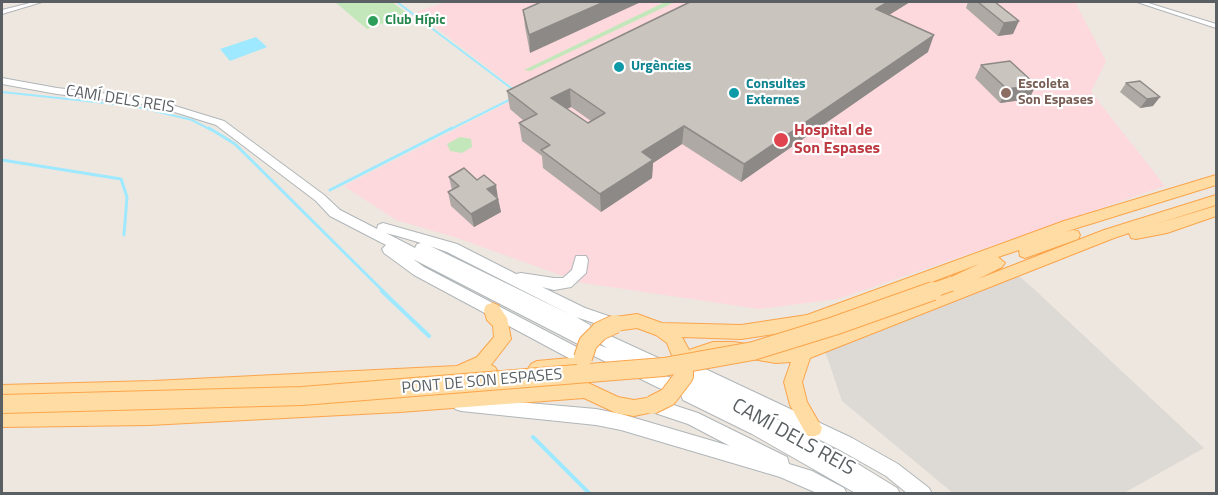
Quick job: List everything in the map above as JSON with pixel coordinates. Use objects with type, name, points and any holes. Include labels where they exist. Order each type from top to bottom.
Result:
[{"type":"main road","points":[[662,330],[741,332],[808,322],[1069,225],[1216,180]]},
{"type":"main road","points":[[971,263],[1216,188]]},
{"type":"main road","points":[[951,284],[1064,246],[1216,200]]},
{"type":"main road","points":[[1072,250],[1167,228],[1216,212]]},
{"type":"main road","points":[[951,284],[1094,225]]},
{"type":"main road","points":[[676,370],[713,349],[734,349],[776,356],[803,353],[1109,234]]},
{"type":"main road","name":"PONT DE SON ESPASES","points":[[2,404],[302,396],[664,367],[753,351],[834,326],[951,284]]},
{"type":"main road","points":[[402,378],[420,373],[464,369],[483,362],[503,339],[501,322],[493,315],[492,310]]},
{"type":"main road","points":[[596,394],[585,378],[592,353],[588,343],[600,331],[615,324],[637,321],[662,330],[673,338],[676,370]]},
{"type":"main road","points":[[2,393],[402,378],[592,353]]},
{"type":"main road","points":[[803,353],[793,382],[799,405],[813,428]]},
{"type":"main road","points":[[2,419],[149,417],[586,390],[616,405],[634,408],[652,405],[668,397],[684,375],[676,370]]},
{"type":"street","points":[[2,12],[39,2]]},
{"type":"street","points":[[1140,2],[1216,26]]},
{"type":"street","name":"CAMÍ DELS REIS","points":[[2,81],[152,102],[220,123],[321,198],[335,213],[376,230],[582,334]]},
{"type":"street","points":[[615,324],[580,313],[452,248],[402,232],[376,230],[376,240],[419,271],[492,310],[592,353],[676,370],[813,428],[892,470],[923,494]]},
{"type":"street","points":[[499,271],[529,280],[554,284],[566,283],[579,273],[581,260]]},
{"type":"street","name":"CAMÍ DELS REIS","points":[[874,494],[691,389],[821,451],[891,494]]},
{"type":"street","points":[[441,400],[467,405],[596,417],[621,422],[781,469],[813,482]]},
{"type":"street","points":[[652,405],[692,418],[730,436],[838,494]]},
{"type":"shaded area","name":"Hospital de Son Espases","points":[[446,2],[1075,2],[1106,61],[1091,92],[1165,186],[838,299],[759,309],[583,283],[454,237],[396,220],[344,186],[523,95],[416,12]]},
{"type":"shaded area","points":[[1019,276],[1204,448],[1124,493],[953,493],[842,401],[825,351]]},
{"type":"green space","name":"Club Hípic","points":[[335,2],[392,2],[408,14],[367,29]]},
{"type":"green space","points":[[665,2],[675,2],[530,71],[524,70]]},
{"type":"green space","points":[[460,137],[471,139],[472,147],[462,153],[450,151],[447,144]]},
{"type":"water","points":[[256,37],[267,47],[230,61],[220,49]]},
{"type":"building","points":[[541,2],[604,2],[529,35],[523,10]]},
{"type":"building","name":"Consultes Externes","points":[[690,2],[888,2],[876,9],[934,35],[744,164],[684,126],[642,152],[653,160],[600,194],[541,150],[550,145],[519,123],[537,114],[507,91]],"holes":[[[570,89],[605,113],[588,123],[551,98]]]},
{"type":"building","points":[[978,2],[995,2],[1019,21],[1004,23]]},
{"type":"building","points":[[1010,61],[1036,85],[1007,89],[981,65]]},
{"type":"building","points":[[1140,81],[1160,97],[1147,99],[1126,83]]},
{"type":"building","points":[[464,168],[477,180],[484,175],[496,185],[487,189],[498,199],[471,214],[448,192],[459,186],[449,177]]},
{"type":"waterway","points":[[397,2],[515,91]]},
{"type":"waterway","points":[[2,92],[134,106],[192,120],[211,130]]},
{"type":"waterway","points":[[449,130],[511,99]]},
{"type":"waterway","points":[[209,128],[235,144],[384,292]]},
{"type":"waterway","points":[[330,190],[452,128]]},
{"type":"waterway","points":[[2,160],[121,179],[127,197],[124,235]]},
{"type":"waterway","points":[[382,291],[429,336]]},
{"type":"waterway","points":[[533,437],[590,494]]},
{"type":"place","name":"Club Hípic","points":[[373,21]]},
{"type":"place","name":"Urgències","points":[[619,67]]},
{"type":"place","name":"Consultes Externes","points":[[734,93]]},
{"type":"place","name":"Escoleta Son Espases","points":[[1006,93]]},
{"type":"place","name":"Hospital de Son Espases","points":[[781,140]]}]
